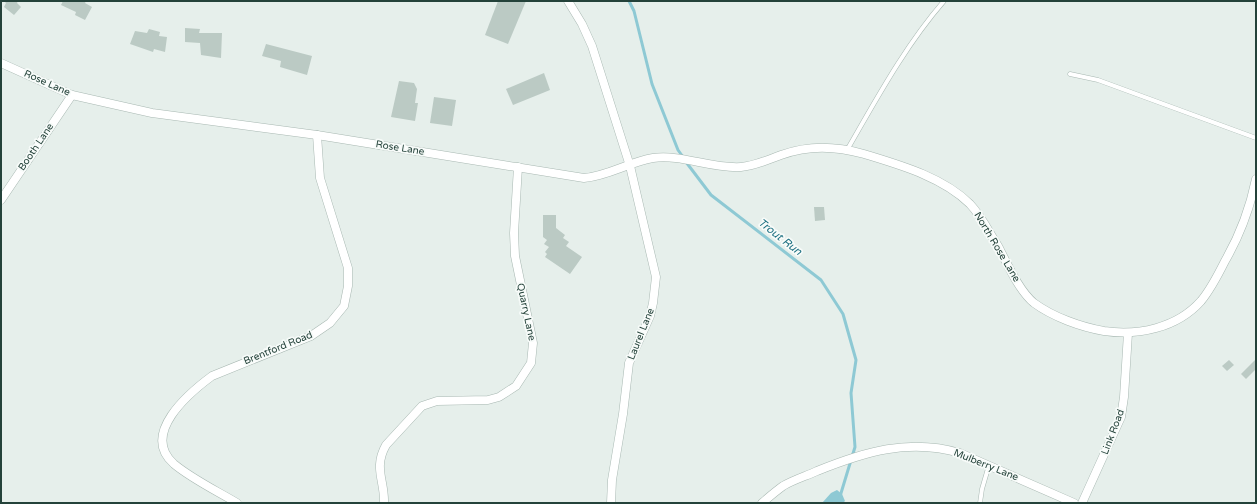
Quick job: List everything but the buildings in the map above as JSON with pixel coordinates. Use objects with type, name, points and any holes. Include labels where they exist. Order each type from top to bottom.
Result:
[{"type":"street","points":[[568,1],[582,24],[592,46],[630,166]]},
{"type":"street","name":"Rose Lane","points":[[1,63],[72,95],[152,113],[518,166],[584,178],[595,177],[630,166]]},
{"type":"street","name":"Booth Lane","points":[[1,200],[72,95]]},
{"type":"street","name":"Brentford Road","points":[[237,503],[174,463],[166,451],[163,438],[167,424],[174,412],[198,386],[212,376],[311,336],[330,323],[344,306],[348,286],[348,268],[320,178],[317,136]]},
{"type":"street","name":"North Rose Lane","points":[[630,166],[651,159],[680,159],[727,167],[740,167],[762,163],[803,149],[824,147],[847,150],[908,170],[945,186],[959,195],[983,220],[1024,292],[1033,302],[1084,327],[1128,333],[1154,329],[1167,324],[1186,314],[1201,301],[1209,291],[1234,245],[1246,216],[1256,179]]},
{"type":"street","name":"Quarry Lane","points":[[384,503],[380,476],[382,451],[417,410],[428,403],[437,401],[488,400],[499,398],[516,386],[531,363],[533,343],[515,256],[514,233],[518,166]]},
{"type":"street","name":"Laurel Lane","points":[[611,503],[612,480],[623,414],[628,363],[650,316],[656,277],[630,166]]},
{"type":"street","name":"Link Road","points":[[1082,503],[1121,417],[1125,390],[1128,333]]},
{"type":"street","name":"Mulberry Lane","points":[[762,503],[784,485],[872,451],[927,447],[941,448],[960,453],[1074,503]]},
{"type":"lane","points":[[847,150],[899,60],[921,28],[944,1]]},
{"type":"lane","points":[[1070,74],[1098,80],[1256,138]]},
{"type":"lane","points":[[980,503],[982,489],[989,465]]},
{"type":"water","points":[[837,490],[842,494],[845,501],[843,503],[822,503],[831,493]]},
{"type":"waterway","name":"Trout Run","points":[[629,1],[634,11],[652,84],[678,150],[683,157]]},
{"type":"waterway","name":"Trout Run","points":[[686,162],[711,195],[821,280],[843,314],[856,360],[851,393],[855,447],[838,503]]}]
